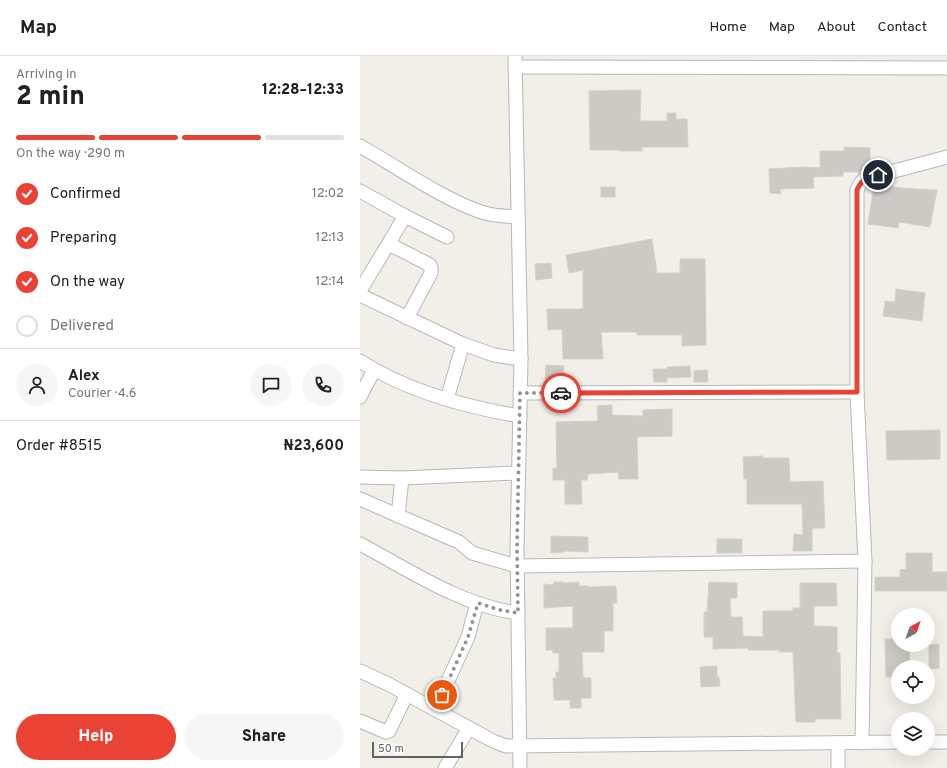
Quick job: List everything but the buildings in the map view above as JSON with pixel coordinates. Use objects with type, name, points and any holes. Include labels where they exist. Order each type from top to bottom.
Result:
[{"type":"street","points":[[520,768],[517,566],[521,359],[515,62],[947,68]]},
{"type":"street","points":[[360,146],[433,189],[461,203],[482,212],[517,217]]},
{"type":"street","points":[[862,743],[865,561],[857,392],[857,190],[864,180],[947,157]]},
{"type":"street","points":[[360,191],[447,237]]},
{"type":"street","points":[[362,283],[389,244],[405,216]]},
{"type":"street","points":[[389,244],[430,265],[431,268],[431,273],[407,318]]},
{"type":"street","points":[[360,295],[463,344],[494,355],[521,359]]},
{"type":"street","points":[[448,399],[463,344]]},
{"type":"street","points":[[360,361],[392,379],[448,399],[497,412],[520,416]]},
{"type":"street","points":[[360,398],[374,370]]},
{"type":"street","points":[[520,393],[857,392]]},
{"type":"street","points":[[360,477],[402,478],[518,473]]},
{"type":"street","points":[[398,516],[402,478]]},
{"type":"street","points":[[360,500],[459,542],[472,553],[517,566],[865,561]]},
{"type":"street","points":[[360,544],[467,600],[500,610],[518,613]]},
{"type":"street","points":[[435,709],[468,637],[478,603]]},
{"type":"street","points":[[360,671],[506,746],[891,742]]},
{"type":"street","points":[[360,721],[386,732],[389,731],[407,694]]},
{"type":"street","points":[[445,768],[469,728]]},
{"type":"street","points":[[935,742],[947,742]]},
{"type":"street","points":[[838,743],[838,768]]},
{"type":"way so far","points":[[442,695],[468,637],[478,603],[488,607],[518,613],[517,548],[520,393],[561,393]]},
{"type":"route","points":[[561,393],[857,392],[857,190],[864,180],[878,175]]}]
